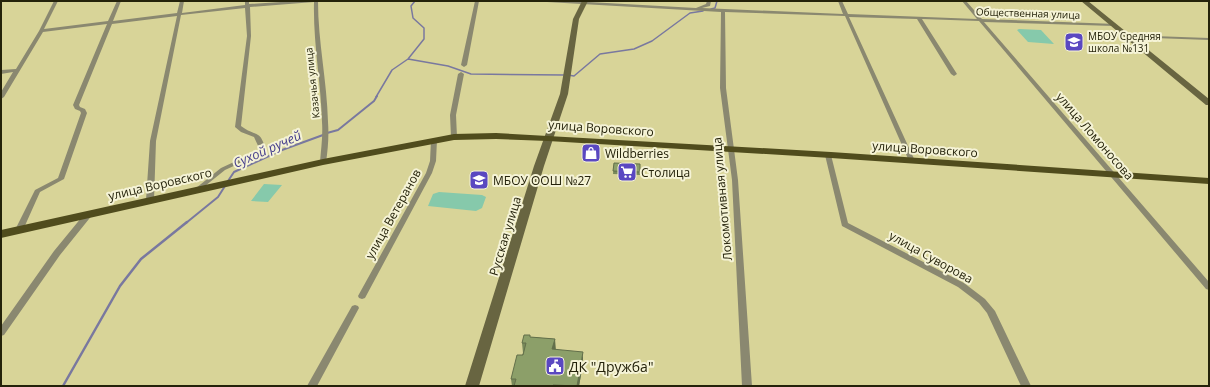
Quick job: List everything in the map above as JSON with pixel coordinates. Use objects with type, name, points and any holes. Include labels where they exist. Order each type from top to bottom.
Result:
[{"type":"main road","name":"улица Воровского","points":[[1,234],[323,162],[454,137],[496,136],[548,138],[828,155],[1209,181]]},
{"type":"street","points":[[1,97],[41,31],[56,1]]},
{"type":"street","points":[[18,230],[37,191],[61,179],[84,113],[83,110],[77,108],[76,105],[119,1]]},
{"type":"street","points":[[150,200],[153,141],[178,14],[182,1]]},
{"type":"street","points":[[41,31],[178,14],[247,3],[315,1]]},
{"type":"street","name":"Казачья улица","points":[[315,1],[314,26],[326,133],[323,162]]},
{"type":"street","points":[[464,66],[477,1]]},
{"type":"street","name":"Общественная улица","points":[[547,1],[723,10],[1114,25]]},
{"type":"street","points":[[696,8],[708,4],[709,1]]},
{"type":"street","points":[[840,1],[912,161]]},
{"type":"street","name":"улица Ломоносова","points":[[964,1],[1209,287]]},
{"type":"street","points":[[1084,1],[1207,100]]},
{"type":"street","name":"Русская улица","points":[[472,386],[548,138],[564,94],[576,19],[585,2]]},
{"type":"street","points":[[198,189],[223,168],[263,151],[257,134],[242,130],[238,127],[249,36],[247,3]]},
{"type":"street","name":"Локомотивная улица","points":[[723,10],[723,88],[735,180],[747,386]]},
{"type":"street","points":[[918,17],[954,74]]},
{"type":"street","points":[[1127,36],[1209,39]]},
{"type":"street","points":[[1,72],[18,70]]},
{"type":"street","points":[[454,137],[453,114],[460,74]]},
{"type":"street","name":"улица Ветеранов","points":[[362,296],[429,173],[433,162],[434,140]]},
{"type":"street","name":"улица Суворова","points":[[828,155],[846,224],[961,285],[982,301],[991,311],[1026,386]]},
{"type":"street","points":[[1,333],[58,252],[89,214]]},
{"type":"street","points":[[312,386],[355,308]]},
{"type":"green space","points":[[1017,30],[1041,30],[1054,44],[1028,42]]},
{"type":"green space","points":[[264,184],[282,185],[268,202],[251,201]]},
{"type":"green space","points":[[439,192],[482,195],[486,197],[482,208],[476,211],[428,206],[433,194]]},
{"type":"building","name":"Столица","points":[[614,163],[640,164],[640,172],[613,171]]},
{"type":"building","name":"ДК \"Дружба\"","points":[[524,335],[530,335],[530,337],[555,339],[552,349],[583,352],[577,386],[514,386],[516,379],[511,379],[517,355],[523,355],[526,343],[522,343]]},
{"type":"waterway","name":"Сухой ручей","points":[[408,59],[424,39],[424,28],[413,18],[411,6],[415,1]]},
{"type":"waterway","points":[[711,9],[715,8],[717,1]]},
{"type":"waterway","points":[[568,75],[574,76],[600,54],[634,49],[652,41],[690,13],[703,11]]},
{"type":"waterway","name":"Сухой ручей","points":[[376,97],[392,70],[408,59]]},
{"type":"waterway","points":[[408,59],[448,66],[471,74],[564,75]]},
{"type":"waterway","name":"Сухой ручей","points":[[327,133],[338,130],[374,101],[377,96]]},
{"type":"waterway","name":"Сухой ручей","points":[[228,181],[234,172],[282,150],[323,135]]},
{"type":"waterway","name":"Сухой ручей","points":[[186,223],[218,197],[225,186]]},
{"type":"waterway","name":"Сухой ручей","points":[[63,386],[120,286],[141,259],[187,222]]},
{"type":"place","name":"МБОУ Средняя школа №131","points":[[1074,42]]},
{"type":"place","name":"Wildberries","points":[[591,153]]},
{"type":"place","name":"Столица","points":[[627,172]]},
{"type":"place","name":"МБОУ ООШ №27","points":[[479,180]]},
{"type":"place","name":"ДК \"Дружба\"","points":[[555,366]]}]
